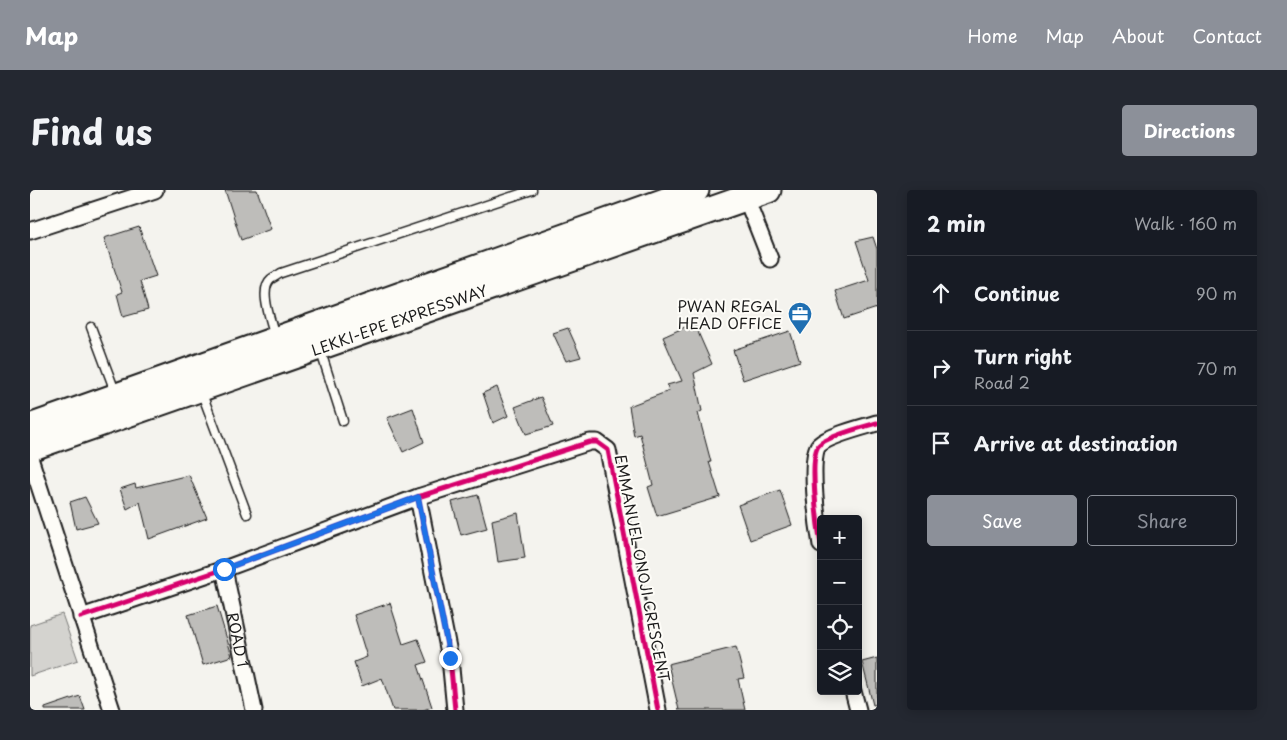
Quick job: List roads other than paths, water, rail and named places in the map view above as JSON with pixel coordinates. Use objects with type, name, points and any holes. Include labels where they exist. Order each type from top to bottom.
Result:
[{"type":"highway","name":"LEKKI-EPE EXPRESSWAY","points":[[30,448],[214,377],[276,339],[647,198],[696,190]]},
{"type":"highway","name":"LEKKI-EPE EXPRESSWAY","points":[[30,427],[116,396],[214,377],[320,347],[757,194]]},
{"type":"street","points":[[30,231],[155,190]]},
{"type":"street","points":[[757,194],[770,259]]},
{"type":"street","points":[[818,515],[814,484],[814,455],[819,445],[833,438],[877,423]]},
{"type":"street","name":"EMMANUEL ONOJI CRESCENT","points":[[81,617],[224,569],[418,497],[590,442],[597,442],[608,450],[658,710]]},
{"type":"street","points":[[30,458],[112,710]]},
{"type":"street","points":[[418,497],[450,658],[455,710]]},
{"type":"street","name":"ROAD 1","points":[[224,569],[254,710]]},
{"type":"street","points":[[854,695],[858,710]]},
{"type":"lane","points":[[276,339],[265,296],[266,287],[270,280],[281,273],[532,190]]},
{"type":"lane","points":[[91,327],[116,396]]},
{"type":"lane","points":[[320,347],[343,421]]},
{"type":"lane","points":[[214,377],[247,514]]},
{"type":"place","name":"PWAN REGAL HEAD OFFICE","points":[[800,335]]}]
